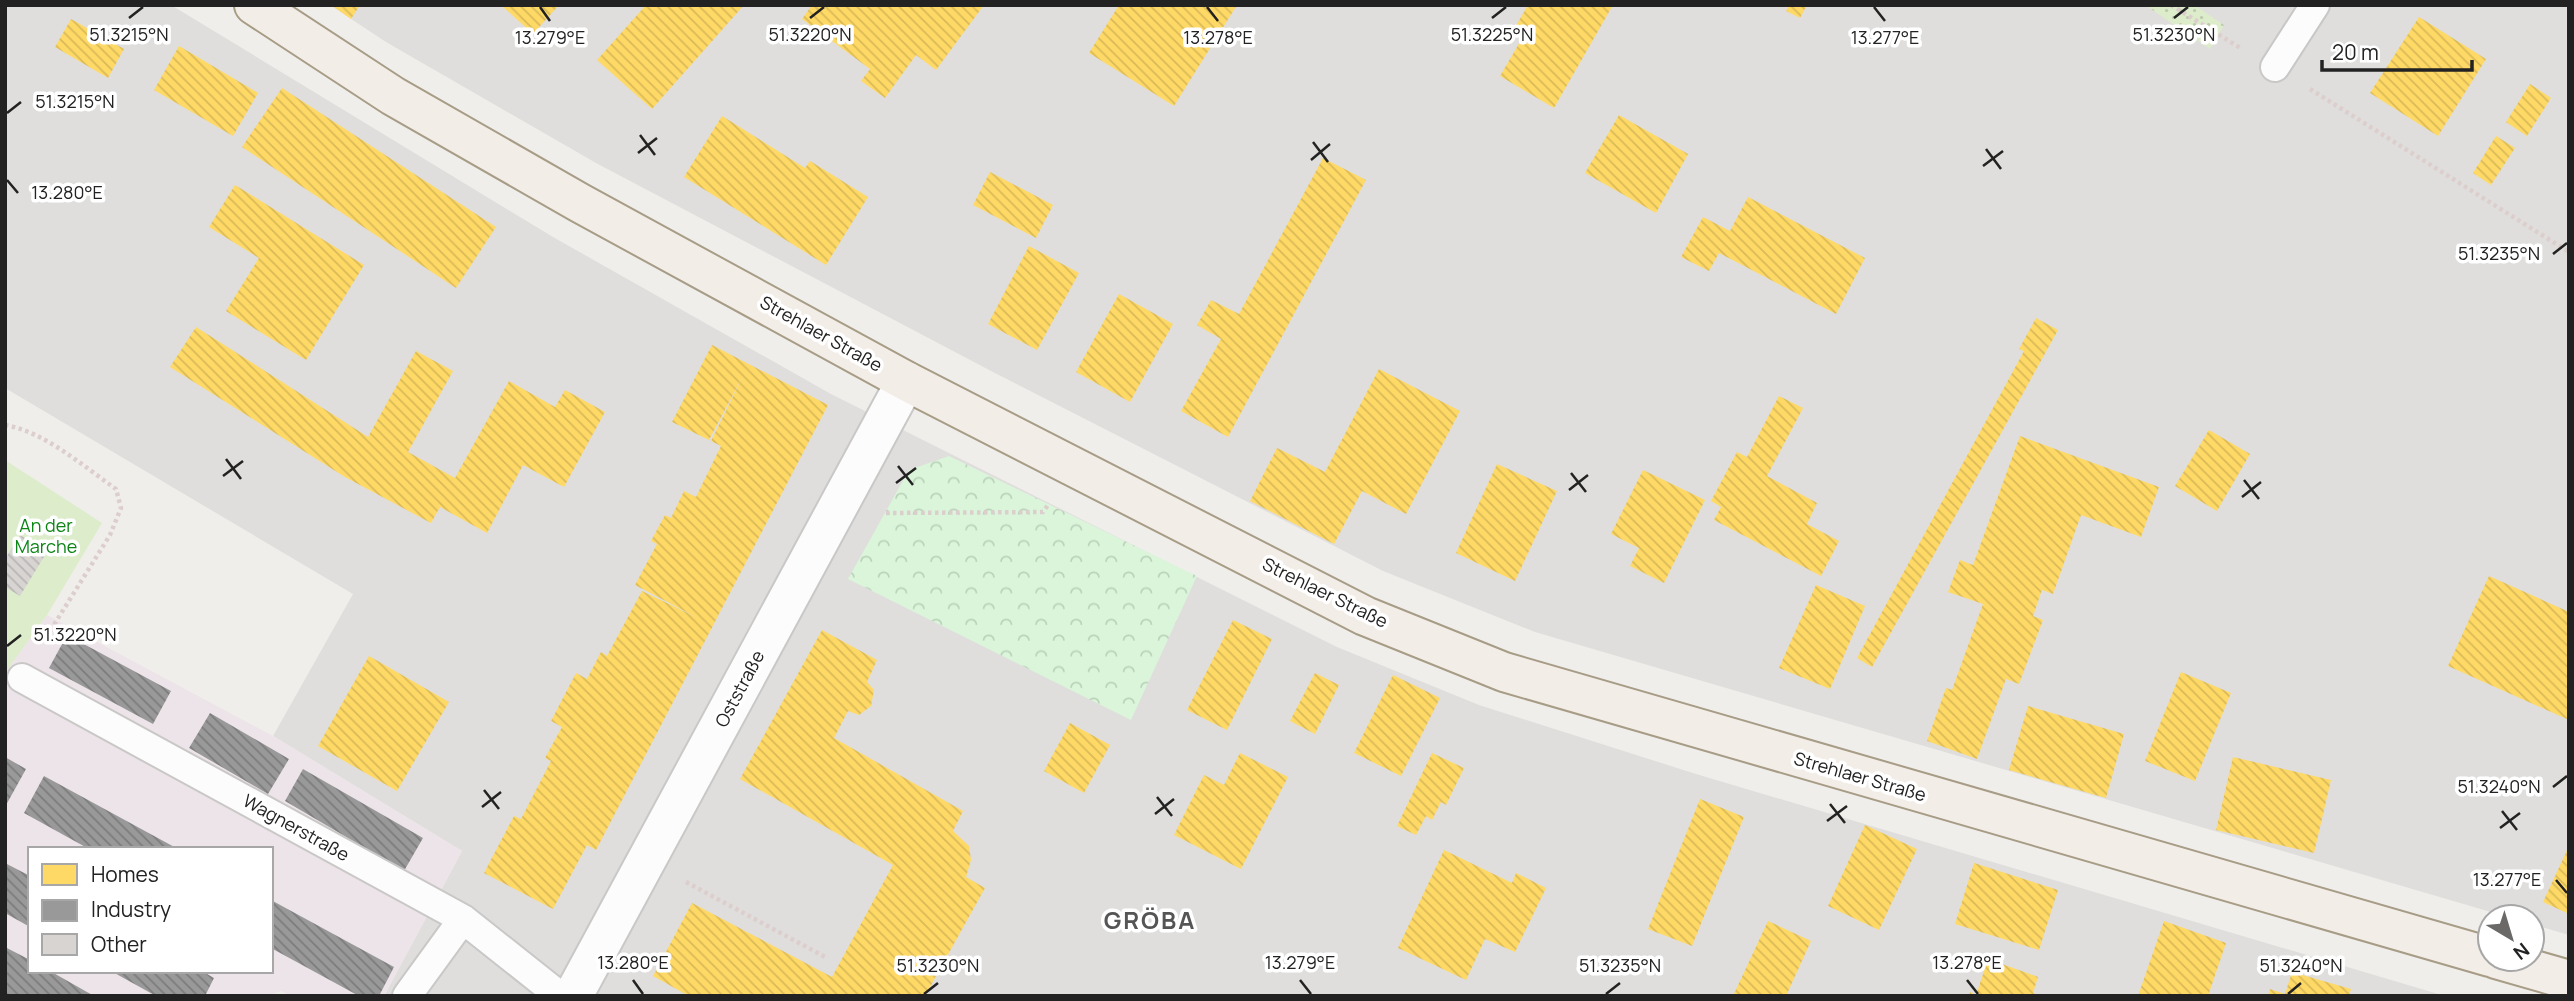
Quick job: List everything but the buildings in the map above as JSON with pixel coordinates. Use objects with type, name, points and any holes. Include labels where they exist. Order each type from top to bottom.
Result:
[{"type":"main road","name":"Strehlaer Straße","points":[[254,5],[393,96],[580,204],[906,381],[1365,616],[1504,672],[2476,953]]},
{"type":"main road","points":[[2545,973],[2569,980]]},
{"type":"street","name":"Oststraße","points":[[573,996],[906,381]]},
{"type":"lane","points":[[2275,67],[2315,5]]},
{"type":"lane","name":"Wagnerstraße","points":[[22,678],[463,919],[560,996]]},
{"type":"lane","points":[[407,996],[463,919]]},
{"type":"path","points":[[2171,5],[2275,67],[2569,252]]},
{"type":"path","points":[[5,425],[18,427],[50,444],[116,489],[121,508],[110,535],[22,678]]},
{"type":"path","points":[[835,513],[1043,512],[1072,465]]},
{"type":"path","points":[[648,861],[827,958]]},
{"type":"shaded area","points":[[5,5],[171,5],[553,237],[831,394],[1337,647],[1479,705],[1696,774],[2445,996],[384,996],[462,851],[273,736],[353,594],[5,388]]},
{"type":"shaded area","points":[[330,5],[2569,5],[2569,935],[2546,928],[2546,903],[2476,903],[2476,908],[1535,632],[1383,571],[993,372],[596,163],[386,42]]},
{"type":"shaded area","points":[[47,615],[273,736],[462,851],[384,996],[290,996],[281,991],[268,996],[5,996],[5,673]]},
{"type":"green space","points":[[2145,5],[2194,5],[2224,25],[2210,49]]},
{"type":"green space","points":[[949,456],[1197,576],[1131,720],[848,579],[909,470]]},
{"type":"green space","name":"An der Marche","points":[[5,460],[102,523],[47,615],[5,673]]},
{"type":"district","name":"GRÖBA","points":[[1150,921]]}]
